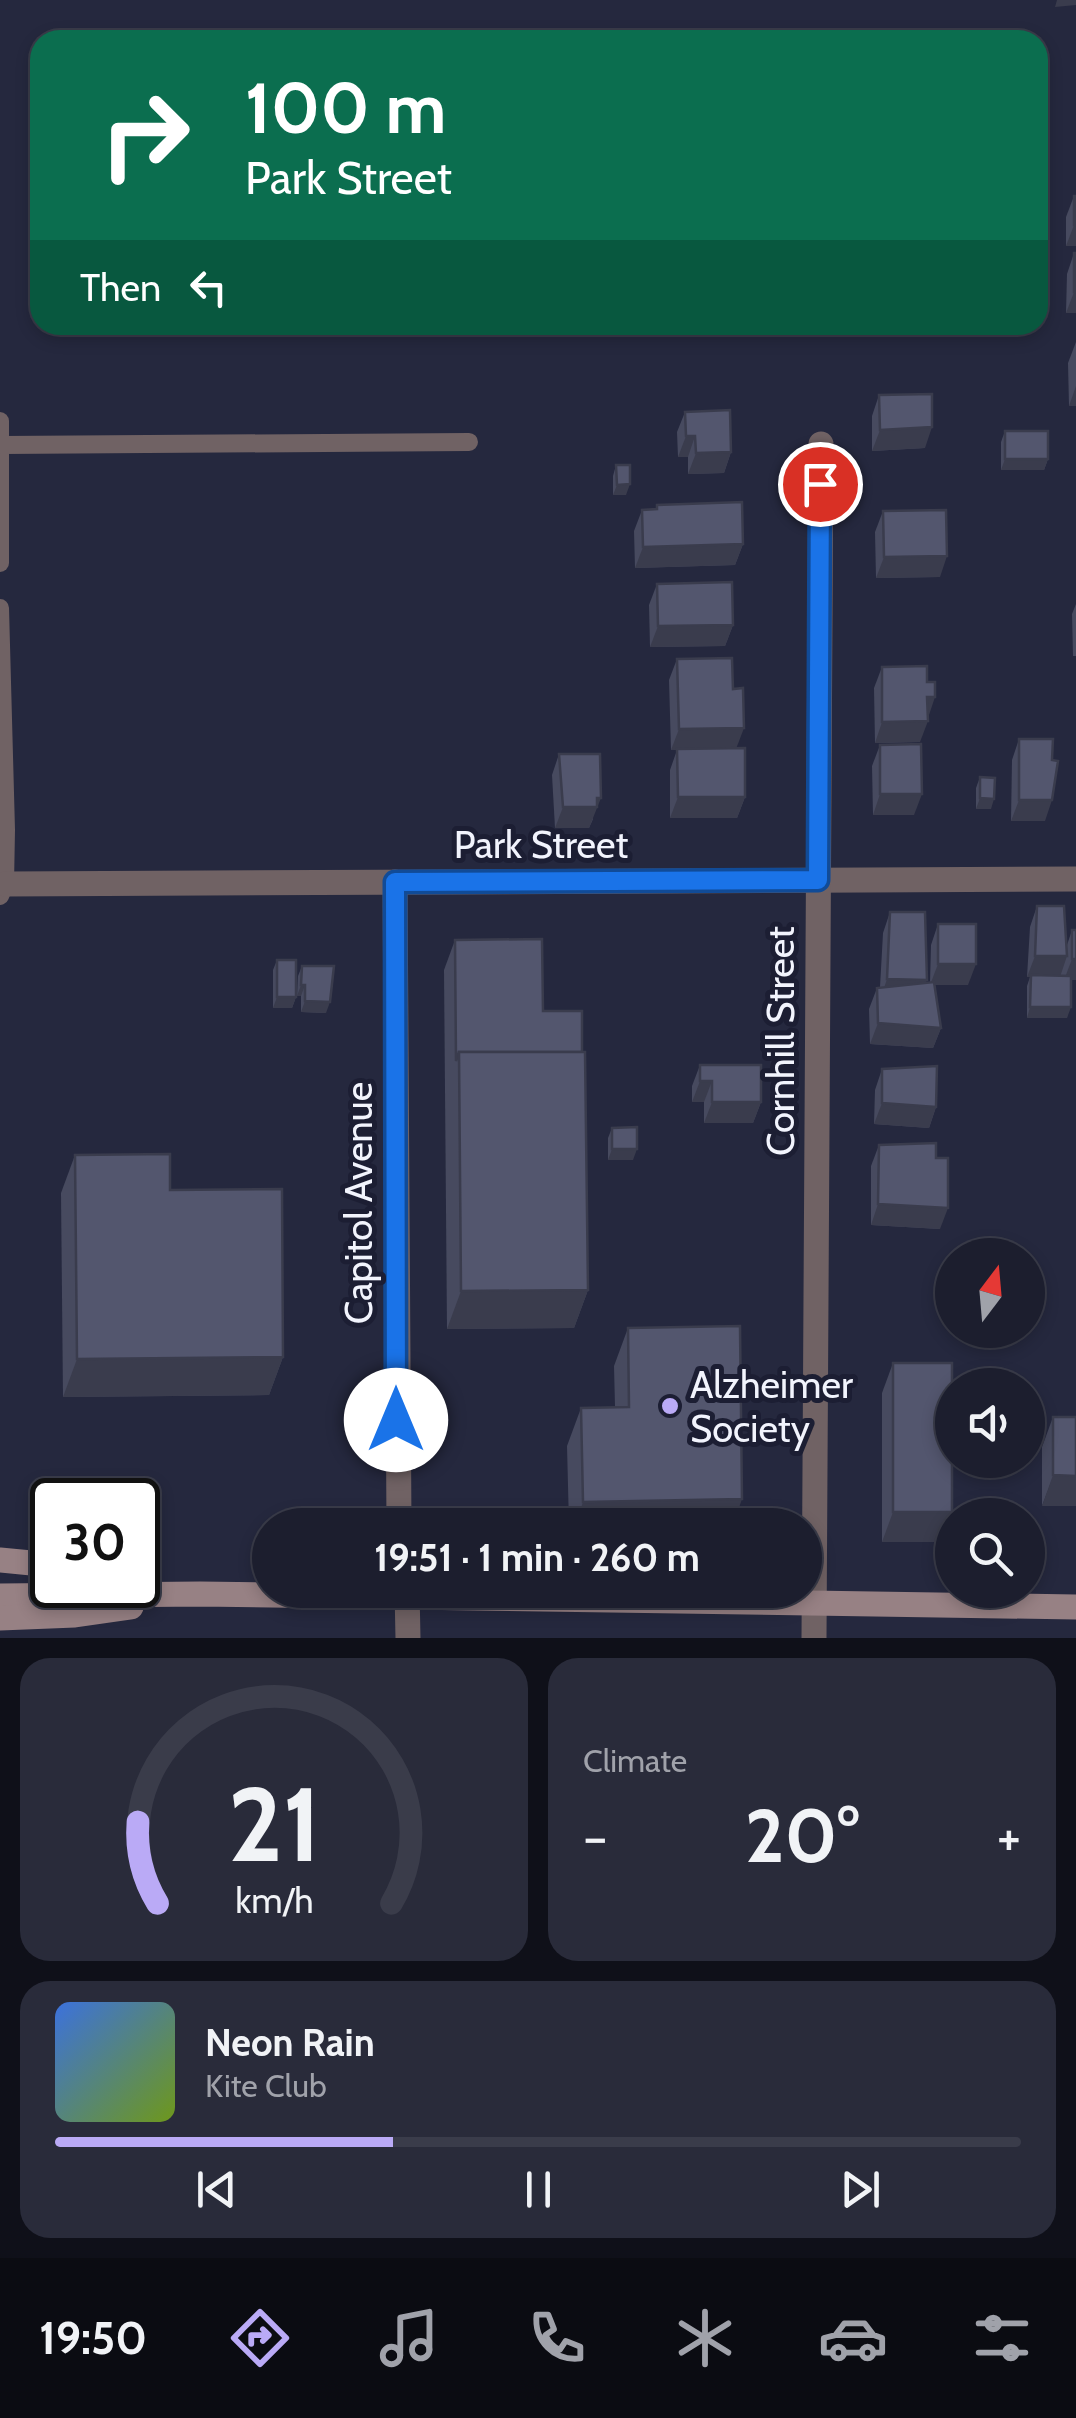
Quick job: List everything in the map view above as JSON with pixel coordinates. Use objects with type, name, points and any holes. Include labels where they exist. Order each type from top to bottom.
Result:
[{"type":"main road","points":[[0,1560],[30,1563]]},
{"type":"main road","points":[[160,1586],[200,1594]]},
{"type":"main road","points":[[0,1618],[100,1612],[200,1594]]},
{"type":"main road","points":[[0,1596],[252,1594]]},
{"type":"main road","points":[[822,1603],[1076,1607]]},
{"type":"street","name":"Cornhill Street","points":[[815,1508],[820,444]]},
{"type":"street","name":"Park Street","points":[[2,888],[1076,879]]},
{"type":"street","name":"Capitol Avenue","points":[[395,882],[398,1508]]},
{"type":"street","points":[[408,1608],[408,1638]]},
{"type":"street","name":"Cornhill Street","points":[[814,1608],[814,1638]]},
{"type":"lane","points":[[0,421],[0,563]]},
{"type":"lane","points":[[2,445],[469,442]]},
{"type":"lane","points":[[0,608],[2,888]]},
{"type":"building","points":[[1076,253],[1076,292],[1074,292]]},
{"type":"building","points":[[932,394],[932,427],[880,430],[879,395]]},
{"type":"building","points":[[730,410],[731,452],[696,453],[695,436],[686,436],[685,412]]},
{"type":"building","points":[[1005,431],[1048,431],[1048,459],[1005,459]]},
{"type":"building","points":[[616,465],[630,465],[630,484],[617,485]]},
{"type":"building","points":[[742,502],[743,544],[643,547],[642,510],[657,509],[657,505]]},
{"type":"building","points":[[946,510],[947,556],[884,557],[883,511]]},
{"type":"building","points":[[732,582],[733,625],[658,626],[657,584]]},
{"type":"building","points":[[732,658],[733,689],[743,688],[744,728],[679,729],[677,659]]},
{"type":"building","points":[[927,666],[927,682],[935,682],[935,697],[927,697],[928,721],[882,722],[882,667]]},
{"type":"building","points":[[1019,739],[1053,739],[1052,760],[1058,761],[1052,800],[1019,800]]},
{"type":"building","points":[[921,744],[922,794],[880,794],[880,745]]},
{"type":"building","points":[[745,748],[745,797],[678,797],[677,749]]},
{"type":"building","points":[[559,754],[600,754],[601,798],[597,798],[597,807],[563,807]]},
{"type":"building","points":[[980,777],[995,778],[994,799],[980,798]]},
{"type":"building","points":[[1037,906],[1064,906],[1067,956],[1035,956]]},
{"type":"building","points":[[890,912],[925,912],[927,980],[887,979]]},
{"type":"building","points":[[938,924],[976,924],[976,964],[938,964]]},
{"type":"building","points":[[1072,930],[1076,930],[1076,959],[1072,959]]},
{"type":"building","points":[[542,939],[543,1011],[582,1011],[582,1052],[459,1052],[456,1061],[455,940]]},
{"type":"building","points":[[277,960],[296,960],[296,997],[277,997]]},
{"type":"building","points":[[302,966],[334,966],[330,1002],[305,1001]]},
{"type":"building","points":[[1031,975],[1071,976],[1071,1007],[1030,1007]]},
{"type":"building","points":[[934,982],[941,1028],[878,1023],[877,988]]},
{"type":"building","points":[[459,1052],[585,1052],[588,1290],[461,1291]]},
{"type":"building","points":[[700,1065],[761,1065],[761,1102],[712,1102],[712,1081],[700,1081]]},
{"type":"building","points":[[937,1066],[936,1107],[882,1103],[882,1069]]},
{"type":"building","points":[[637,1127],[637,1149],[612,1149],[612,1128]]},
{"type":"building","points":[[936,1143],[936,1158],[948,1158],[948,1208],[878,1204],[879,1145]]},
{"type":"building","points":[[170,1154],[170,1190],[282,1189],[283,1357],[77,1359],[75,1155]]},
{"type":"building","name":"Alzheimer Society","points":[[740,1326],[742,1499],[583,1502],[581,1408],[629,1407],[628,1328]]},
{"type":"building","points":[[893,1363],[952,1363],[952,1368],[935,1368],[935,1478],[952,1478],[952,1498],[935,1498],[935,1512],[893,1512]]},
{"type":"building","points":[[1053,1417],[1076,1417],[1076,1476],[1053,1475]]},
{"type":"place","name":"Alzheimer Society","points":[[670,1406]]},
{"type":"route","points":[[396,1420],[395,882],[818,880],[820,484]]}]
